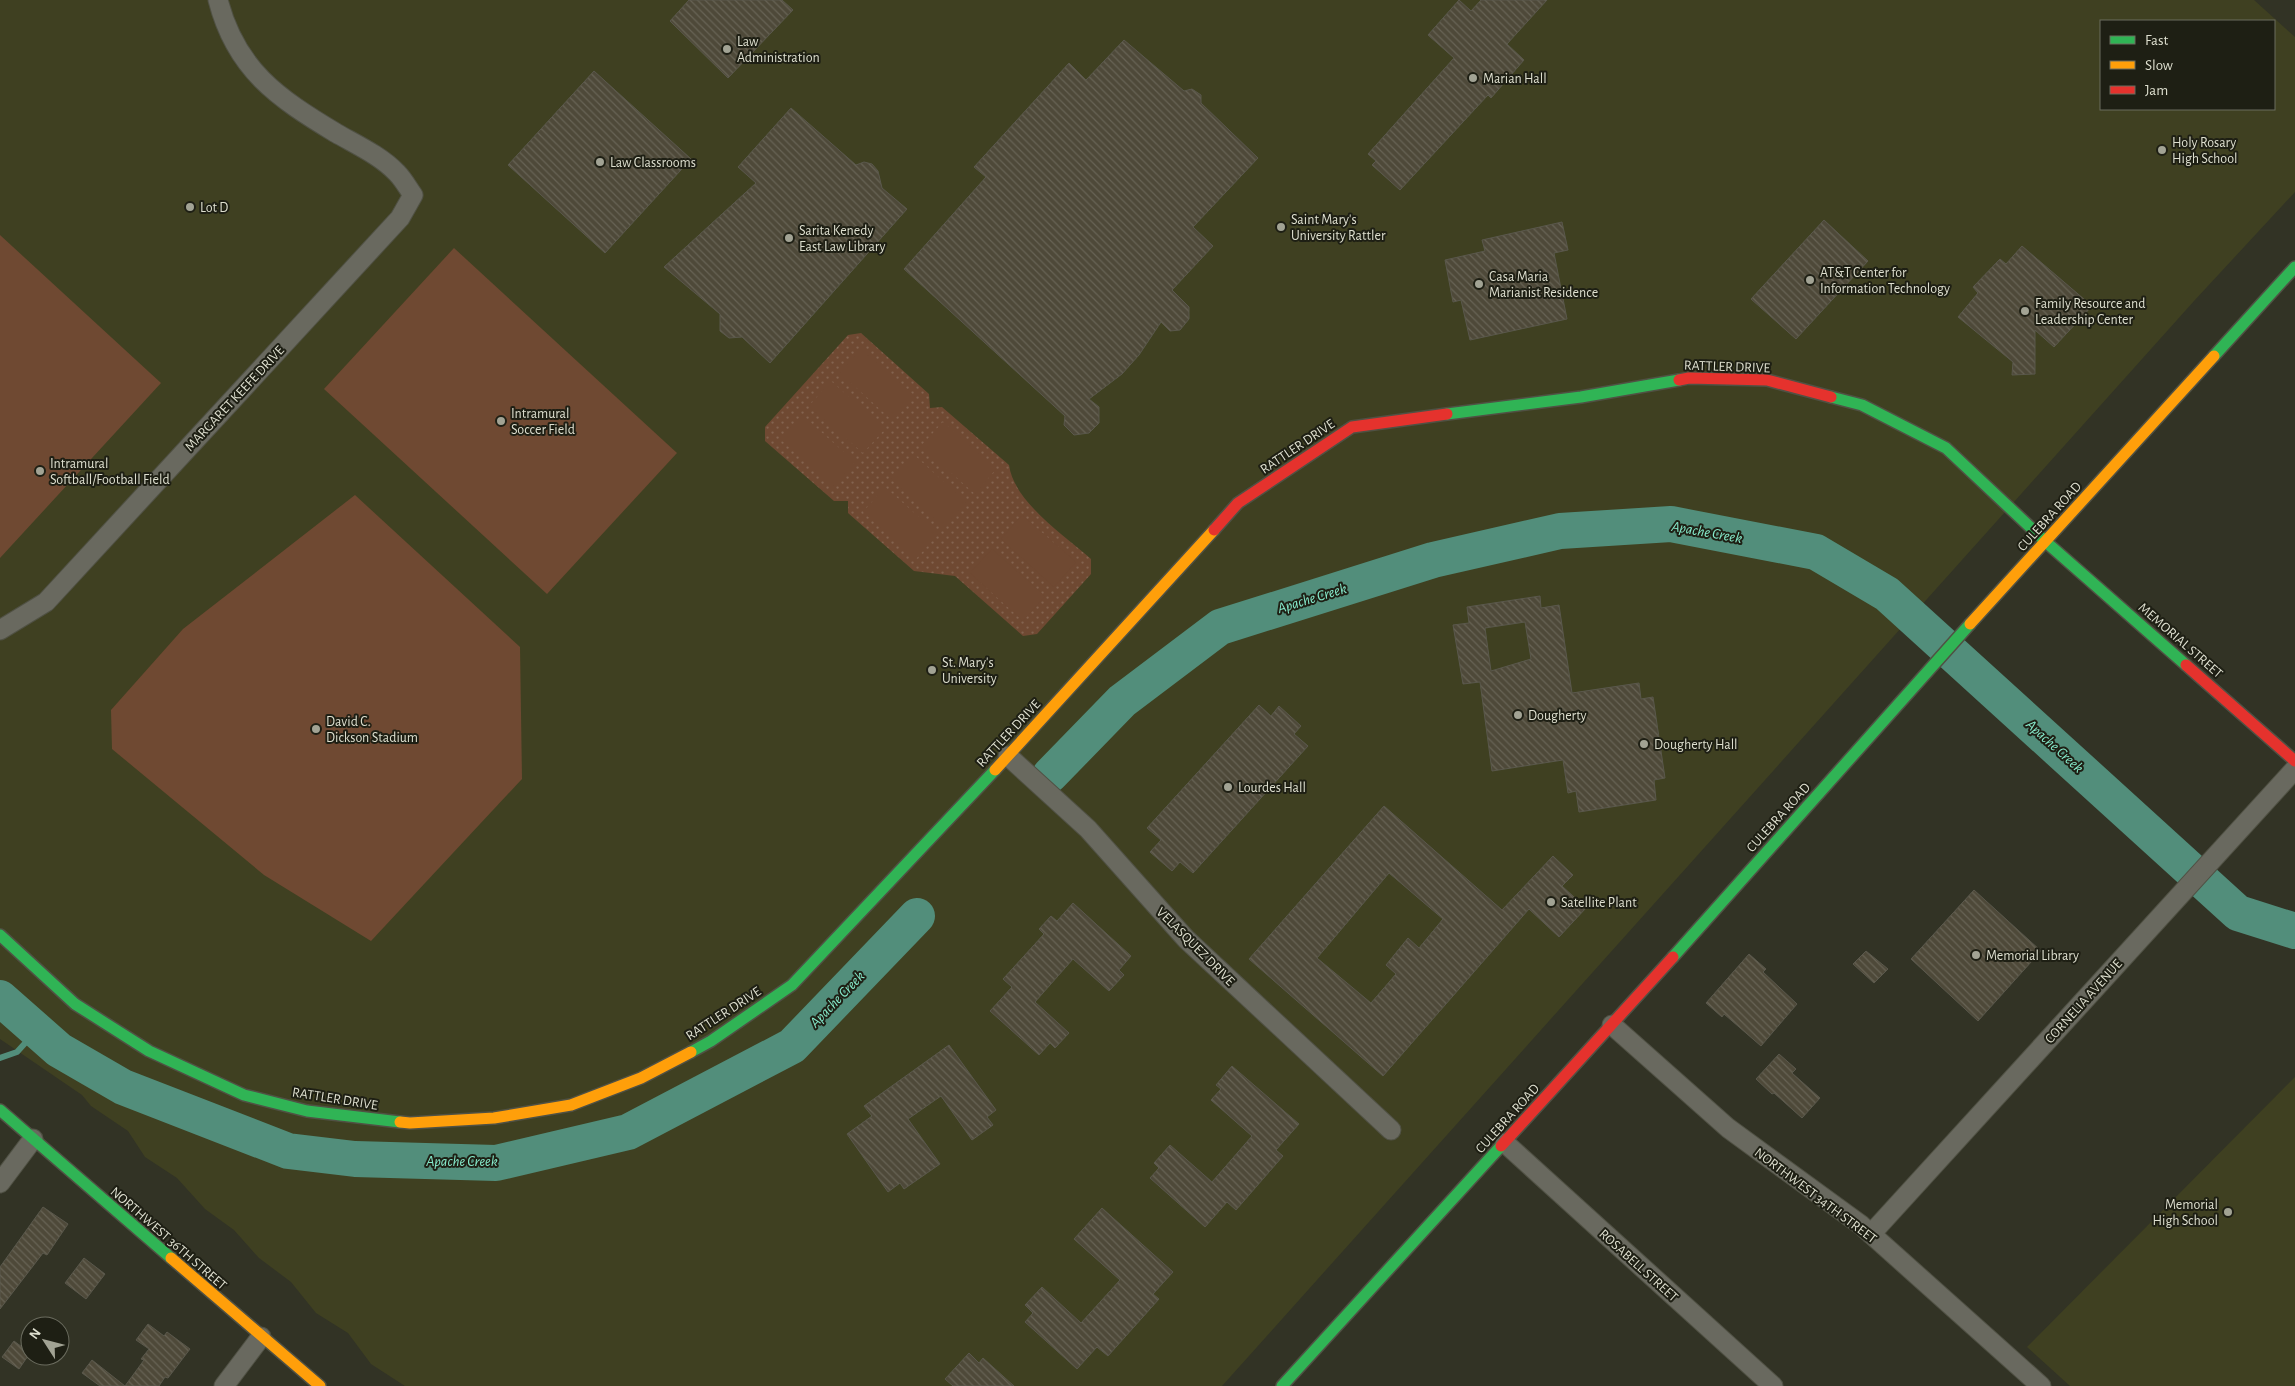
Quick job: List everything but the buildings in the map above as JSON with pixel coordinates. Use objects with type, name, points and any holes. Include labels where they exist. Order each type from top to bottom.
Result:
[{"type":"street","name":"MARGARET KEEFE DRIVE","points":[[0,630],[46,602],[400,218],[413,195],[397,173],[371,153],[289,103],[260,79],[246,63],[229,34],[218,0]]},
{"type":"street","name":"CULEBRA ROAD","points":[[1288,1384],[1970,624],[2295,267]]},
{"type":"street","name":"RATTLER DRIVE","points":[[0,935],[75,1004],[149,1051],[244,1095],[307,1111],[410,1124],[494,1118],[571,1105],[641,1078],[711,1041],[792,985],[1008,756],[1238,503],[1352,427],[1581,397],[1689,378],[1767,380],[1862,405],[1946,448],[2046,542]]},
{"type":"street","name":"MEMORIAL STREET","points":[[2046,542],[2295,760]]},
{"type":"street","name":"VELASQUEZ DRIVE","points":[[1008,756],[1088,829],[1186,938],[1390,1130]]},
{"type":"street","name":"CORNELIA AVENUE","points":[[1871,1234],[2295,769]]},
{"type":"street","name":"NORTHWEST 34TH STREET","points":[[1612,1025],[1728,1128],[1825,1198],[1871,1234],[2041,1386]]},
{"type":"street","name":"NORTHWEST 36TH STREET","points":[[0,1110],[260,1337],[320,1386]]},
{"type":"street","points":[[0,1183],[33,1140]]},
{"type":"street","name":"ROSABELL STREET","points":[[1505,1143],[1773,1386]]},
{"type":"street","points":[[224,1386],[260,1337]]},
{"type":"shaded area","name":"St. Mary's University","points":[[0,0],[2254,0],[2295,37],[2295,192],[2194,301],[1222,1386],[405,1386],[371,1364],[348,1333],[316,1313],[291,1282],[259,1258],[234,1230],[205,1209],[177,1178],[145,1157],[128,1131],[91,1106],[82,1095],[0,1039]]},
{"type":"shaded area","name":"Intramural Softball/Football Field","points":[[0,235],[161,383],[0,558]]},
{"type":"shaded area","name":"Intramural Soccer Field","points":[[454,248],[677,453],[547,594],[324,389]]},
{"type":"shaded area","points":[[861,333],[929,394],[930,408],[942,407],[1009,465],[1013,479],[1030,505],[1091,559],[1091,574],[1037,634],[1023,636],[955,576],[914,571],[848,513],[848,501],[834,501],[765,441],[765,427],[848,335]]},
{"type":"shaded area","points":[[861,349],[915,396],[893,421],[840,373]]},
{"type":"shaded area","points":[[831,381],[885,429],[863,453],[809,406]]},
{"type":"shaded area","points":[[802,415],[855,462],[833,486],[780,439]]},
{"type":"shaded area","points":[[943,422],[996,469],[975,494],[921,446]]},
{"type":"shaded area","points":[[913,454],[966,502],[944,527],[891,479]]},
{"type":"shaded area","points":[[885,487],[938,534],[916,559],[863,512]]},
{"type":"shaded area","name":"David C. Dickson Stadium","points":[[355,495],[520,647],[522,779],[371,941],[264,875],[112,749],[111,710],[183,629]]},
{"type":"shaded area","points":[[1022,515],[1076,562],[1054,587],[1001,539]]},
{"type":"shaded area","points":[[992,549],[1045,596],[1023,621],[970,573]]},
{"type":"shaded area","name":"Memorial High School","points":[[2295,1077],[2295,1386],[2070,1386],[2027,1347]]},
{"type":"waterway","name":"Apache Creek","points":[[1050,775],[1122,701],[1220,627],[1433,560],[1560,531],[1671,524],[1816,552],[1887,594],[2238,913],[2295,931]]},
{"type":"waterway","name":"Apache Creek","points":[[0,998],[59,1050],[123,1087],[288,1151],[355,1159],[496,1163],[628,1132],[792,1046],[917,916]]},
{"type":"waterway","points":[[0,1058],[17,1052],[37,1030]]},
{"type":"traffic: fast","points":[[2214,356],[2295,267]]},
{"type":"traffic: fast","points":[[1447,414],[1581,397],[1679,380]]},
{"type":"traffic: fast","points":[[1831,397],[1862,405],[1946,448],[2046,542],[2186,665]]},
{"type":"traffic: fast","points":[[1673,957],[1970,624]]},
{"type":"traffic: fast","points":[[691,1052],[711,1041],[792,985],[995,770]]},
{"type":"traffic: fast","points":[[0,935],[75,1004],[149,1051],[244,1095],[307,1111],[400,1122]]},
{"type":"traffic: fast","points":[[0,1110],[171,1258]]},
{"type":"traffic: fast","points":[[1282,1386],[1501,1146]]},
{"type":"traffic: slow","points":[[1970,624],[2214,356]]},
{"type":"traffic: slow","points":[[995,770],[1214,530]]},
{"type":"traffic: slow","points":[[400,1122],[494,1118],[571,1105],[641,1078],[691,1052]]},
{"type":"traffic: slow","points":[[171,1258],[320,1386]]},
{"type":"traffic: jam","points":[[1679,380],[1689,378],[1767,380],[1831,397]]},
{"type":"traffic: jam","points":[[1214,530],[1238,503],[1352,427],[1447,414]]},
{"type":"traffic: jam","points":[[2186,665],[2295,761]]},
{"type":"traffic: jam","points":[[1501,1146],[1673,957]]},
{"type":"place","name":"Law Administration","points":[[727,49]]},
{"type":"place","name":"Marian Hall","points":[[1473,78]]},
{"type":"place","name":"Holy Rosary High School","points":[[2162,150]]},
{"type":"place","name":"Law Classrooms","points":[[600,162]]},
{"type":"place","name":"Lot D","points":[[190,207]]},
{"type":"place","name":"Saint Mary's University Rattler","points":[[1281,227]]},
{"type":"place","name":"Sarita Kenedy East Law Library","points":[[789,238]]},
{"type":"place","name":"AT&T Center for Information Technology","points":[[1810,280]]},
{"type":"place","name":"Casa Maria Marianist Residence","points":[[1479,284]]},
{"type":"place","name":"Family Resource and Leadership Center","points":[[2025,311]]},
{"type":"place","name":"Intramural Soccer Field","points":[[501,421]]},
{"type":"place","name":"Intramural Softball/Football Field","points":[[40,471]]},
{"type":"place","name":"St. Mary's University","points":[[932,670]]},
{"type":"place","name":"Dougherty","points":[[1518,715]]},
{"type":"place","name":"David C. Dickson Stadium","points":[[316,729]]},
{"type":"place","name":"Dougherty Hall","points":[[1644,744]]},
{"type":"place","name":"Lourdes Hall","points":[[1228,787]]},
{"type":"place","name":"Satellite Plant","points":[[1551,902]]},
{"type":"place","name":"Memorial Library","points":[[1976,955]]},
{"type":"place","name":"Memorial High School","points":[[2228,1212]]}]
